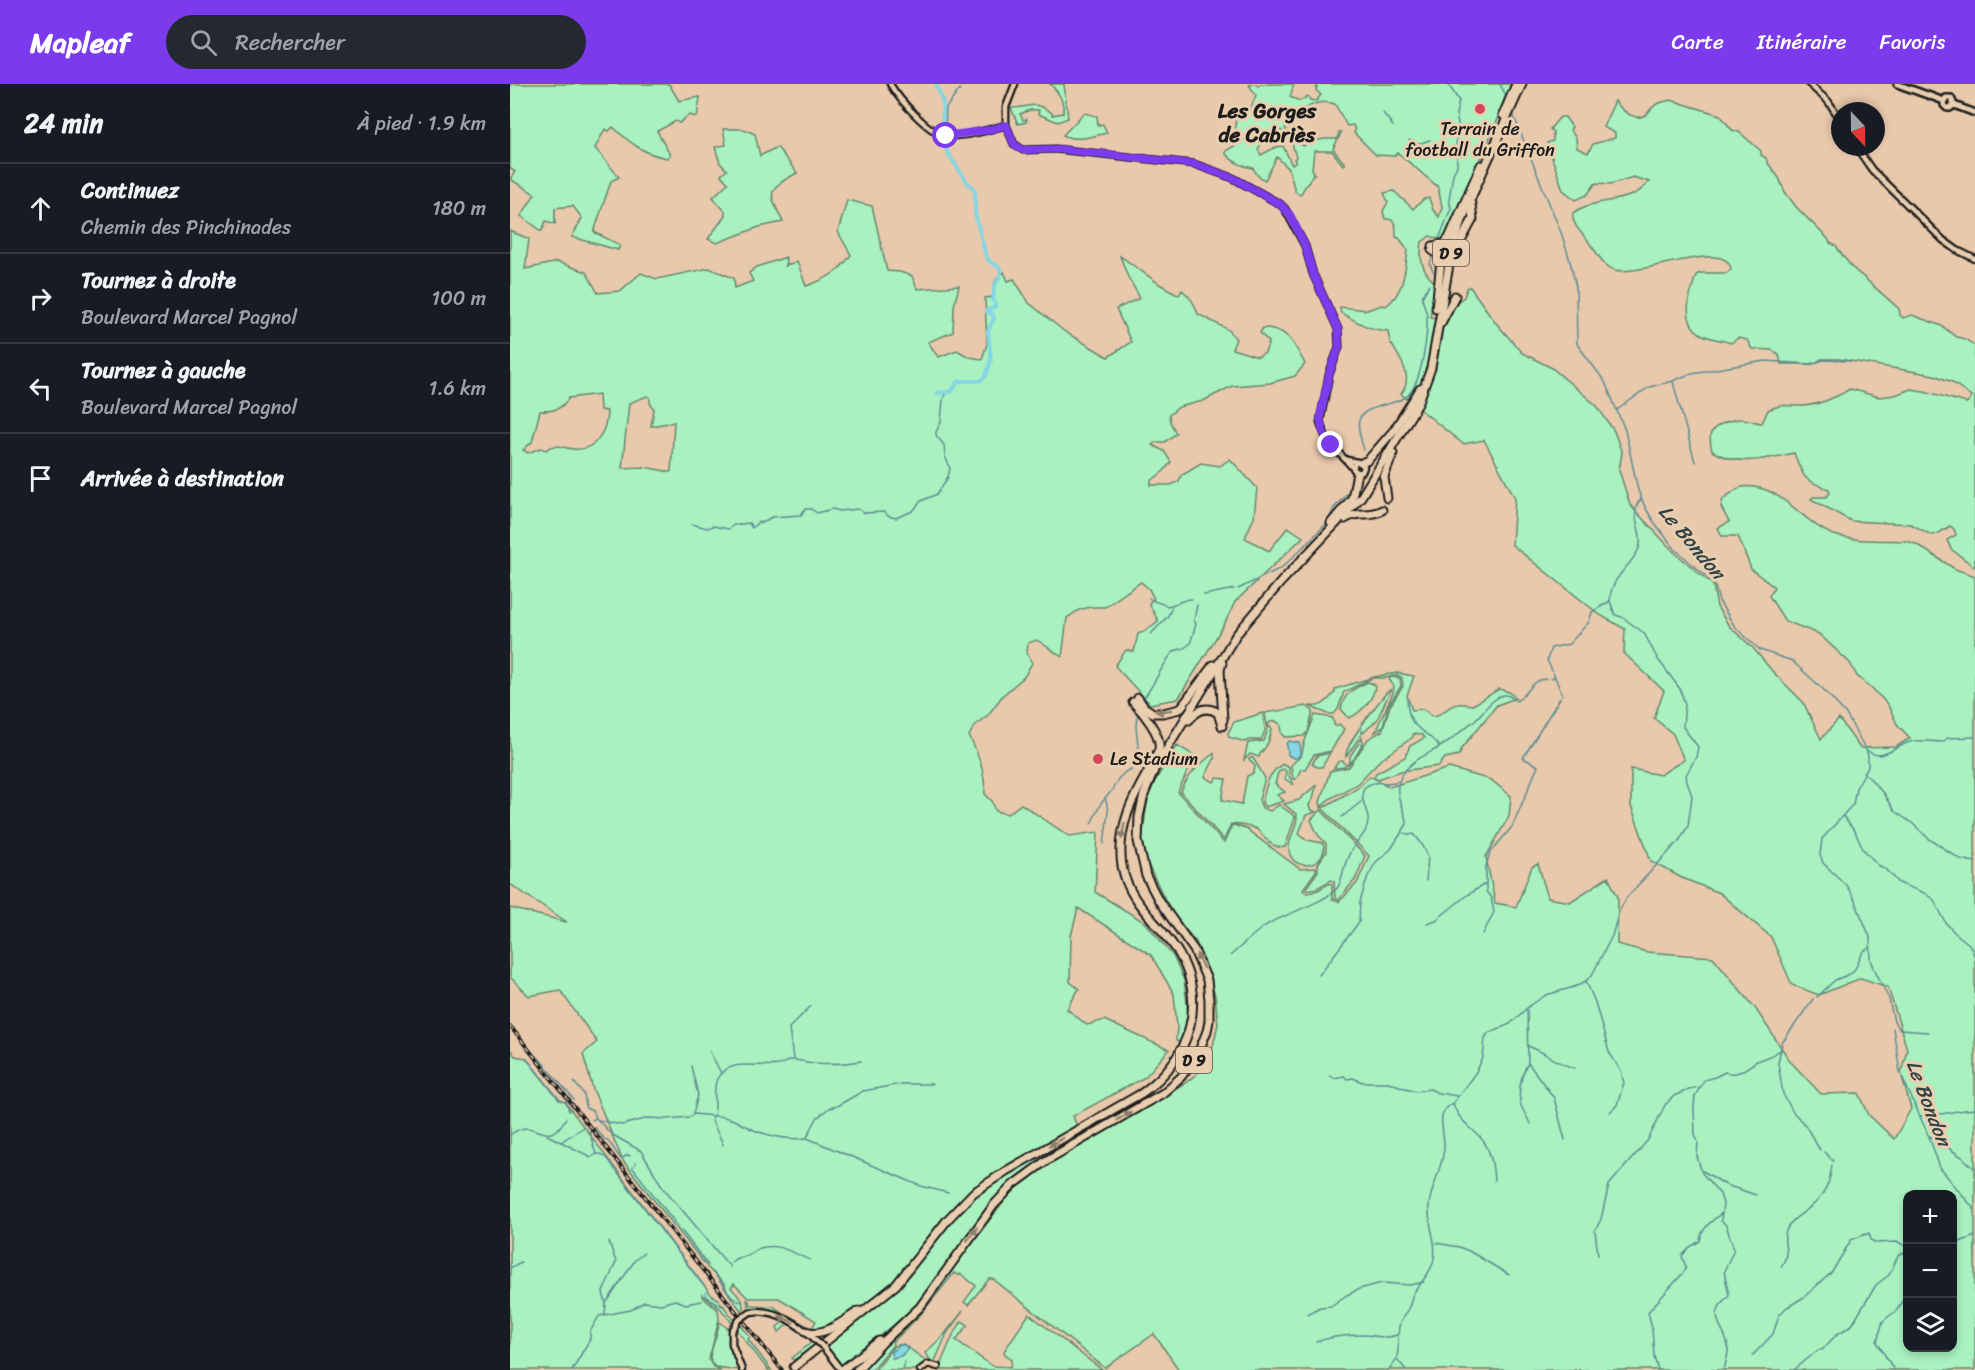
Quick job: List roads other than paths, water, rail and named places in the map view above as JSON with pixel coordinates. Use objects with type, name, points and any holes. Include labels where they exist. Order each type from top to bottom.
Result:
[{"type":"highway","name":"D 9","points":[[794,1367],[884,1296],[915,1262],[948,1219],[973,1193],[1000,1174],[1153,1085],[1171,1067],[1183,1047],[1192,1017],[1190,982],[1175,948],[1137,903],[1124,875],[1121,838],[1129,807],[1233,633],[1253,606],[1361,491],[1412,407],[1422,384],[1448,248],[1457,222],[1510,111],[1520,84]]},
{"type":"highway","name":"D 9","points":[[840,1369],[904,1320],[938,1282],[994,1205],[1013,1185],[1047,1160],[1169,1088],[1191,1065],[1207,1031],[1210,1011],[1206,975],[1194,950],[1154,893],[1142,862],[1138,841],[1139,817],[1148,785],[1155,768],[1224,655],[1254,612],[1361,497],[1422,394],[1429,379],[1452,248],[1493,140],[1520,84]]},
{"type":"highway","points":[[1460,243],[1473,219],[1475,212],[1470,206],[1488,154]]},
{"type":"highway","points":[[1436,308],[1441,261],[1432,248],[1440,246],[1449,238],[1488,154]]},
{"type":"highway","points":[[1433,358],[1444,315],[1455,297]]},
{"type":"highway","points":[[1318,538],[1351,500],[1357,467],[1369,458],[1394,430],[1409,410],[1422,384]]},
{"type":"highway","points":[[1388,498],[1383,482],[1385,470],[1415,413],[1422,394]]},
{"type":"highway","points":[[1308,553],[1349,516],[1374,514],[1382,510]]},
{"type":"highway","points":[[1148,785],[1193,714],[1201,709],[1213,709],[1219,715],[1222,726],[1221,666],[1254,612]]},
{"type":"highway","points":[[1129,807],[1137,787],[1158,752],[1159,743],[1135,700],[1153,712],[1163,713],[1180,709],[1214,663]]},
{"type":"highway","points":[[806,1331],[823,1332],[866,1307],[889,1289],[915,1262]]},
{"type":"highway","points":[[857,1370],[917,1310],[938,1282]]},
{"type":"main road","points":[[1897,84],[1944,101],[1946,98],[1951,98],[1954,105],[1975,113]]},
{"type":"street","points":[[890,84],[900,99],[932,130],[944,136],[989,130],[1006,125]]},
{"type":"street","points":[[1015,84],[1006,107],[1006,125],[1014,144],[1023,150],[1058,149],[1194,164],[1233,178],[1280,204],[1290,215],[1338,329],[1339,347],[1329,375],[1320,417],[1325,438],[1357,467]]},
{"type":"street","points":[[1809,84],[1831,106]]},
{"type":"street","points":[[1862,156],[1872,170],[1943,240],[1975,259]]},
{"type":"street","points":[[742,1370],[733,1349],[732,1331],[739,1320],[750,1312],[761,1311],[776,1315],[806,1331],[823,1347],[840,1369]]},
{"type":"street","points":[[920,1370],[925,1365],[935,1368]]},
{"type":"water","points":[[1289,741],[1300,743],[1301,753],[1297,758],[1288,755]]},
{"type":"water","points":[[900,1345],[905,1345],[908,1349],[901,1356],[892,1358],[891,1352]]},
{"type":"waterway","points":[[936,84],[943,103],[942,134],[947,152],[975,190],[975,214],[986,256],[990,262],[999,267],[1001,273],[994,288],[995,307],[986,311],[994,318],[988,331],[991,360],[986,376],[980,381],[959,381],[951,392],[937,393]]},
{"type":"waterway","points":[[962,86],[968,84]]},
{"type":"waterway","points":[[1438,242],[1451,208],[1449,200],[1453,174],[1457,166],[1456,136],[1459,128],[1456,114],[1459,101],[1448,84]]},
{"type":"waterway","name":"Le Bondon","points":[[1500,84],[1506,96]]},
{"type":"waterway","points":[[943,137],[946,108],[960,89]]},
{"type":"waterway","points":[[1383,113],[1393,126]]},
{"type":"waterway","name":"Le Bondon","points":[[1513,114],[1562,235],[1570,261],[1576,287],[1577,344],[1605,382],[1625,430],[1638,490],[1645,507],[1675,549],[1714,583],[1719,601],[1735,627],[1760,650],[1792,661],[1824,690],[1846,714],[1866,750],[1868,767],[1856,788],[1853,804],[1822,839],[1820,855],[1823,863],[1846,885],[1854,899],[1870,937],[1871,959],[1889,999],[1894,1022],[1900,1030],[1928,1032]]},
{"type":"waterway","points":[[1409,140],[1418,144],[1430,140]]},
{"type":"waterway","points":[[1433,256],[1430,264],[1433,272]]},
{"type":"waterway","points":[[1364,450],[1359,429],[1361,417],[1371,409],[1404,398],[1413,389],[1417,380],[1423,357],[1427,323],[1422,297],[1429,285]]},
{"type":"waterway","points":[[1617,410],[1649,387],[1692,373],[1765,361],[1810,364],[1824,360],[1850,361]]},
{"type":"waterway","points":[[1673,382],[1695,462]]},
{"type":"waterway","points":[[692,524],[707,528],[713,526],[728,529],[734,525],[749,523],[752,528],[758,522],[761,523],[772,517],[801,515],[805,509],[811,509],[817,513],[832,509],[840,511],[858,509],[864,513],[884,512],[896,518],[913,511],[921,501],[937,494],[948,477],[950,468],[945,456],[944,445],[936,435],[941,422],[943,399],[946,392]]},
{"type":"waterway","points":[[1238,589],[1281,568],[1327,523],[1334,508],[1350,490]]},
{"type":"waterway","points":[[1551,679],[1555,677],[1547,660],[1551,648],[1569,644],[1589,622],[1592,612],[1610,601],[1617,578],[1636,555],[1640,542],[1636,510],[1641,499]]},
{"type":"waterway","points":[[1204,595],[1234,589]]},
{"type":"waterway","points":[[1149,598],[1166,606],[1192,599]]},
{"type":"waterway","points":[[1610,601],[1615,615],[1622,617],[1644,633],[1657,658],[1680,689],[1685,704],[1683,727],[1698,747],[1696,757],[1686,775],[1692,796],[1688,826],[1679,841]]},
{"type":"waterway","points":[[1144,698],[1174,651],[1190,644],[1196,624],[1194,620],[1197,605]]},
{"type":"waterway","points":[[1151,634],[1168,616],[1172,607]]},
{"type":"waterway","points":[[1555,677],[1562,695]]},
{"type":"waterway","points":[[1319,975],[1359,922],[1360,902],[1368,876],[1376,862],[1391,849],[1407,824],[1398,784],[1408,767],[1456,736],[1496,699],[1506,695],[1516,701],[1534,684],[1546,679]]},
{"type":"waterway","points":[[1483,934],[1494,912],[1491,898],[1486,891],[1486,866],[1490,853],[1512,827],[1538,766],[1523,758],[1560,698]]},
{"type":"waterway","points":[[1407,700],[1410,718],[1440,747]]},
{"type":"waterway","points":[[1091,824],[1100,805],[1118,779],[1125,772],[1138,766],[1136,726],[1138,714]]},
{"type":"waterway","points":[[1868,751],[1879,755],[1913,741],[1943,742],[1947,738],[1975,737]]},
{"type":"waterway","points":[[1865,773],[1883,793],[1894,811],[1928,838],[1960,859],[1975,862]]},
{"type":"waterway","points":[[1230,956],[1265,926],[1324,898],[1338,887],[1348,857],[1367,827],[1368,818],[1362,797],[1364,788],[1372,783],[1398,781]]},
{"type":"waterway","points":[[1104,844],[1108,812],[1106,800]]},
{"type":"waterway","points":[[1342,817],[1362,801]]},
{"type":"waterway","points":[[1843,816],[1855,832],[1863,849],[1878,865],[1887,870],[1899,883],[1924,893],[1934,900],[1946,923],[1969,944],[1975,957]]},
{"type":"waterway","points":[[1405,833],[1414,834],[1428,856],[1426,881]]},
{"type":"waterway","points":[[1389,1370],[1398,1354],[1398,1333],[1401,1321],[1413,1294],[1433,1263],[1435,1248],[1429,1205],[1443,1155],[1442,1117],[1444,1111],[1453,1103],[1476,1072],[1483,1058],[1485,1038],[1488,1033],[1510,1024],[1528,1007],[1546,995],[1574,987],[1592,975],[1612,936],[1619,911],[1627,897],[1677,843]]},
{"type":"waterway","points":[[1427,923],[1436,920],[1485,884]]},
{"type":"waterway","points":[[1817,997],[1835,980],[1850,974],[1863,952],[1869,948]]},
{"type":"waterway","points":[[1586,981],[1595,1002],[1609,1052],[1621,1071],[1624,1083],[1617,1105],[1610,1112]]},
{"type":"waterway","points":[[1813,999],[1782,1043],[1778,1063],[1783,1094],[1820,1150]]},
{"type":"waterway","points":[[793,1059],[789,1028],[811,1006]]},
{"type":"waterway","points":[[1527,1010],[1528,1063],[1554,1098],[1565,1140]]},
{"type":"waterway","name":"Le Bondon","points":[[1893,1028],[1900,1072],[1930,1139],[1940,1168],[1975,1210]]},
{"type":"waterway","points":[[1528,1046],[1575,1068]]},
{"type":"waterway","points":[[709,1050],[721,1073]]},
{"type":"waterway","points":[[1724,1370],[1728,1344],[1717,1318],[1721,1303],[1729,1295],[1724,1271],[1734,1249],[1726,1225],[1721,1221],[1723,1204],[1720,1194],[1702,1173],[1697,1156],[1695,1096],[1704,1080],[1725,1072],[1742,1071],[1780,1050]]},
{"type":"waterway","points":[[538,1057],[574,1100]]},
{"type":"waterway","points":[[526,1058],[559,1100],[566,1102],[569,1111]]},
{"type":"waterway","points":[[598,1120],[622,1125],[649,1118],[690,1117],[694,1114],[714,1116],[717,1079],[722,1072],[736,1066],[771,1066],[789,1060],[826,1064],[861,1061]]},
{"type":"waterway","points":[[1528,1063],[1523,1073],[1519,1095],[1521,1106],[1530,1124]]},
{"type":"waterway","points":[[691,1066],[698,1095],[693,1114]]},
{"type":"waterway","points":[[1329,1075],[1334,1078],[1344,1076],[1347,1079],[1353,1078],[1362,1082],[1388,1082],[1417,1091],[1430,1089],[1438,1093],[1457,1096]]},
{"type":"waterway","points":[[574,1082],[584,1094],[586,1108],[596,1117]]},
{"type":"waterway","points":[[807,1137],[817,1118],[829,1108],[863,1091],[901,1084],[932,1084]]},
{"type":"waterway","points":[[1598,1255],[1595,1231],[1601,1219],[1609,1185],[1648,1140],[1665,1105],[1674,1096],[1699,1087]]},
{"type":"waterway","points":[[1453,1103],[1460,1117],[1479,1136],[1489,1151],[1494,1181]]},
{"type":"waterway","points":[[1920,1116],[1975,1109]]},
{"type":"waterway","points":[[711,1116],[723,1145]]},
{"type":"waterway","points":[[715,1116],[728,1118],[753,1130],[771,1135],[807,1138],[921,1186],[948,1193]]},
{"type":"waterway","points":[[510,1135],[519,1129],[527,1128],[553,1133],[566,1118]]},
{"type":"waterway","points":[[592,1120],[596,1118],[611,1134],[641,1151],[662,1186],[730,1267]]},
{"type":"waterway","points":[[561,1142],[583,1127]]},
{"type":"waterway","points":[[594,1127],[605,1140]]},
{"type":"waterway","points":[[547,1135],[591,1157],[596,1154],[589,1131]]},
{"type":"waterway","points":[[1930,1136],[1962,1157],[1975,1169]]},
{"type":"waterway","points":[[607,1139],[621,1159],[630,1156]]},
{"type":"waterway","points":[[1824,1152],[1833,1161]]},
{"type":"waterway","points":[[596,1154],[607,1159],[703,1285]]},
{"type":"waterway","points":[[1781,1267],[1786,1256],[1785,1236],[1788,1226],[1823,1194],[1832,1165]]},
{"type":"waterway","points":[[632,1167],[708,1265]]},
{"type":"waterway","points":[[1703,1171],[1726,1185],[1756,1195]]},
{"type":"waterway","points":[[1658,1370],[1648,1312],[1684,1272],[1686,1267],[1682,1256],[1700,1241],[1705,1229],[1722,1213]]},
{"type":"waterway","points":[[1753,1355],[1773,1334],[1779,1315],[1832,1272],[1851,1240],[1869,1233],[1871,1240],[1876,1243],[1898,1242],[1903,1244]]},
{"type":"waterway","points":[[1955,1244],[1975,1236]]},
{"type":"waterway","points":[[605,1314],[606,1304],[603,1292],[616,1262],[609,1242]]},
{"type":"waterway","points":[[1436,1243],[1469,1251],[1509,1275]]},
{"type":"waterway","name":"Le Bondon","points":[[1975,1244],[1975,1257]]},
{"type":"waterway","points":[[731,1263],[758,1249],[774,1246],[810,1260]]},
{"type":"waterway","points":[[607,1302],[635,1260],[644,1253]]},
{"type":"waterway","points":[[1794,1370],[1818,1350],[1822,1350],[1836,1335],[1852,1325],[1876,1285],[1889,1275],[1898,1256],[1903,1254]]},
{"type":"waterway","points":[[510,1268],[521,1262]]},
{"type":"waterway","points":[[713,1272],[728,1293],[741,1301]]},
{"type":"waterway","points":[[1307,1314],[1320,1307],[1331,1306],[1359,1289],[1382,1283],[1410,1285],[1424,1282]]},
{"type":"waterway","points":[[707,1291],[705,1296],[724,1305]]},
{"type":"waterway","points":[[1894,1370],[1877,1342],[1883,1321],[1897,1310],[1904,1298]]},
{"type":"waterway","points":[[572,1370],[590,1339],[590,1332],[599,1316],[631,1310],[644,1302],[661,1304],[675,1300],[686,1304],[702,1301]]},
{"type":"waterway","points":[[1316,1342],[1344,1336],[1386,1337],[1399,1334]]},
{"type":"waterway","points":[[1397,1359],[1406,1370]]},
{"type":"waterway","points":[[903,1370],[905,1361]]},
{"type":"railway","points":[[510,1026],[782,1370]]},
{"type":"place","name":"Terrain de football du Griffon","points":[[1480,109]]},
{"type":"place","name":"Le Stadium","points":[[1098,759]]},
{"type":"district","name":"Les Gorges de Cabriès","points":[[1267,123]]}]
